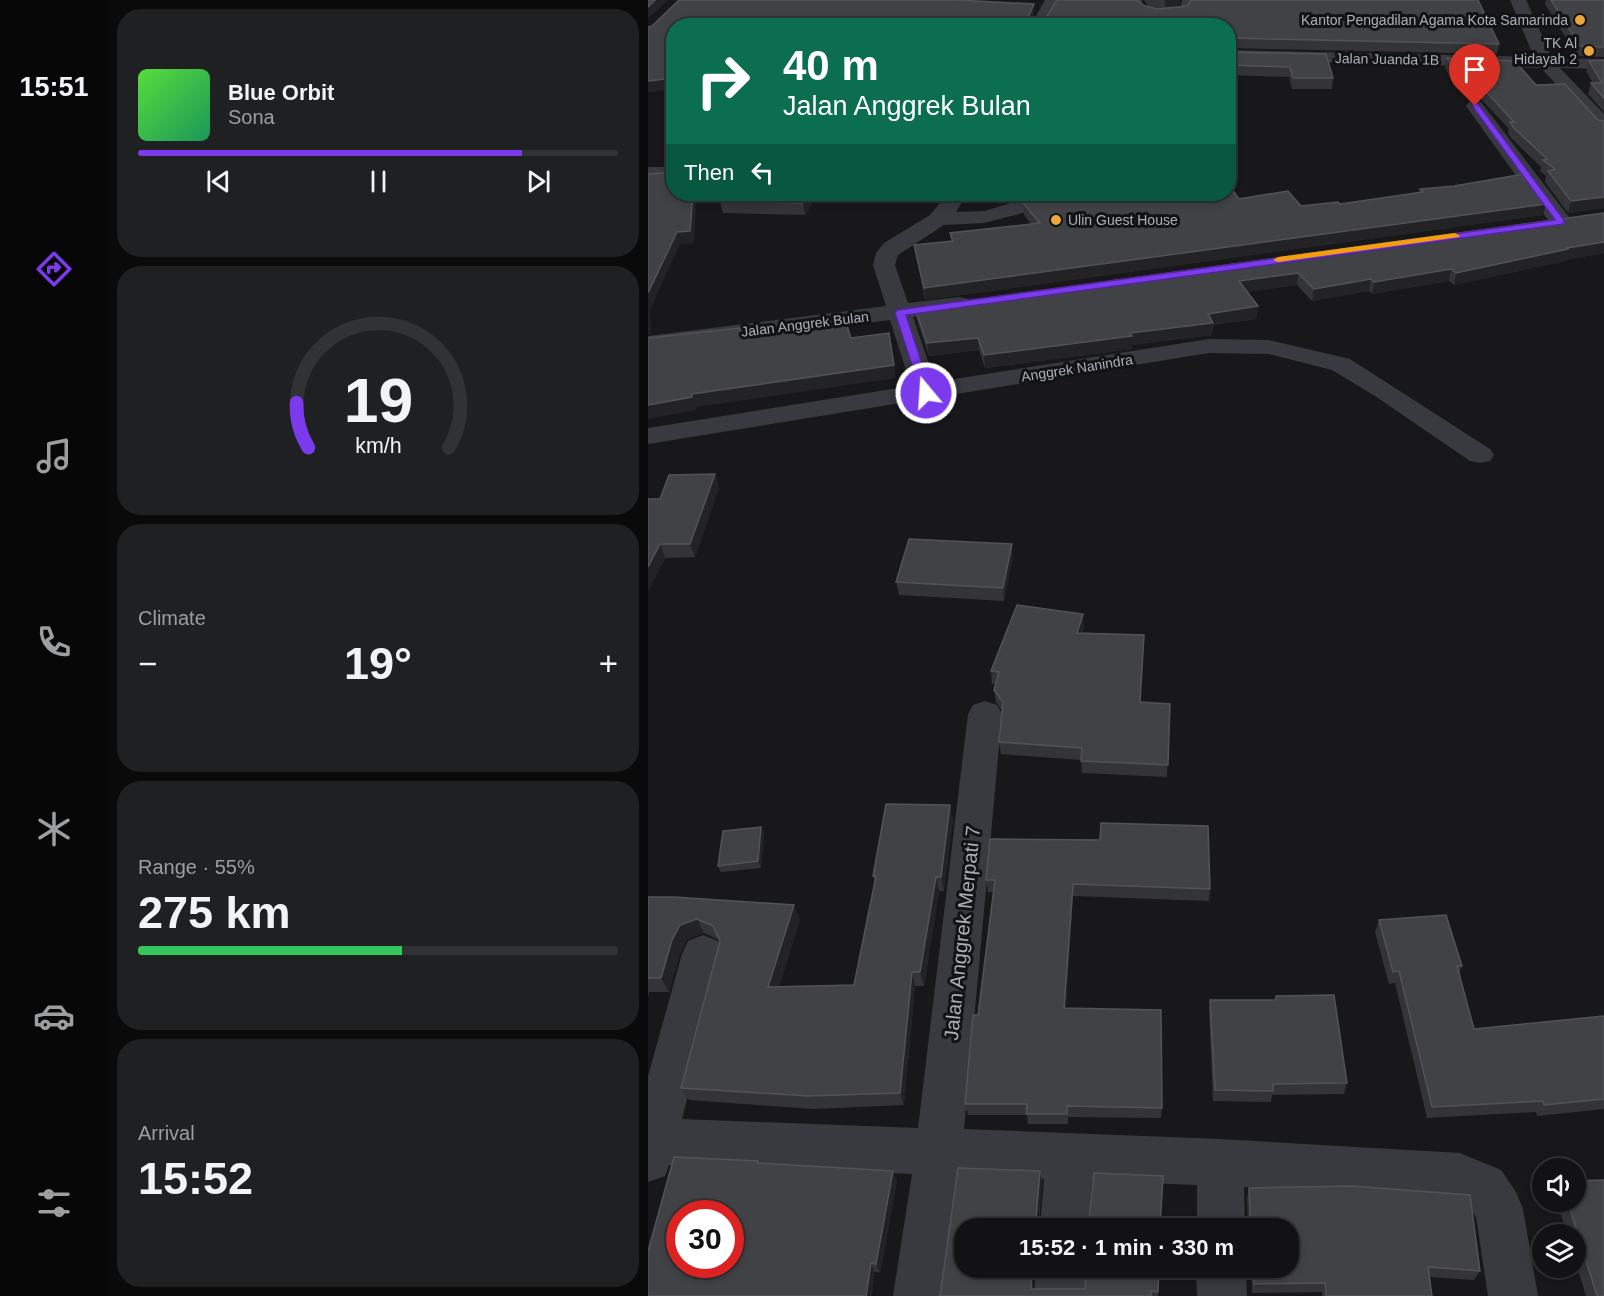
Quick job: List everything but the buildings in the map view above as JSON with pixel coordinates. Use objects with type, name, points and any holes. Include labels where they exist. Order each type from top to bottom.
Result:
[{"type":"street","points":[[1043,18],[1053,0]]},
{"type":"street","points":[[1518,0],[1545,62],[1604,125]]},
{"type":"street","name":"Jalan Juanda 1B","points":[[1236,55],[1604,64]]},
{"type":"street","points":[[1475,106],[1560,222]]},
{"type":"street","points":[[648,173],[666,173]]},
{"type":"street","points":[[926,393],[884,265],[885,257],[892,248],[940,219],[953,201]]},
{"type":"street","points":[[940,219],[984,217],[1040,201]]},
{"type":"street","name":"Jalan Anggrek Bulan","points":[[648,343],[981,301]]},
{"type":"street","name":"Anggrek Nanindra","points":[[648,436],[1209,346],[1269,347],[1305,354],[1348,367],[1480,455]]},
{"type":"street","name":"Jalan Anggrek Merpati 7","points":[[918,1296],[939,1151],[985,714]]},
{"type":"street","points":[[703,954],[650,1147],[939,1151],[1220,1162],[1460,1177],[1484,1187],[1499,1209],[1513,1296]]},
{"type":"street","points":[[1065,1218],[1070,1156]]},
{"type":"street","points":[[1220,1162],[1221,1218]]},
{"type":"street","points":[[1059,1296],[1061,1278]]},
{"type":"street","points":[[1221,1278],[1222,1296]]},
{"type":"lane","points":[[1138,0],[1138,6],[1141,9],[1163,14],[1183,12],[1186,8],[1186,0]]},
{"type":"slow traffic","points":[[1278,260],[1455,236]]},
{"type":"place","name":"Kantor Pengadilan Agama Kota Samarinda","points":[[1580,20]]},
{"type":"place","name":"TK Al Hidayah 2","points":[[1589,51]]},
{"type":"place","name":"Ulin Guest House","points":[[1056,220]]},
{"type":"route","points":[[926,393],[900,313],[1334,251],[1561,222],[1475,106]]}]
